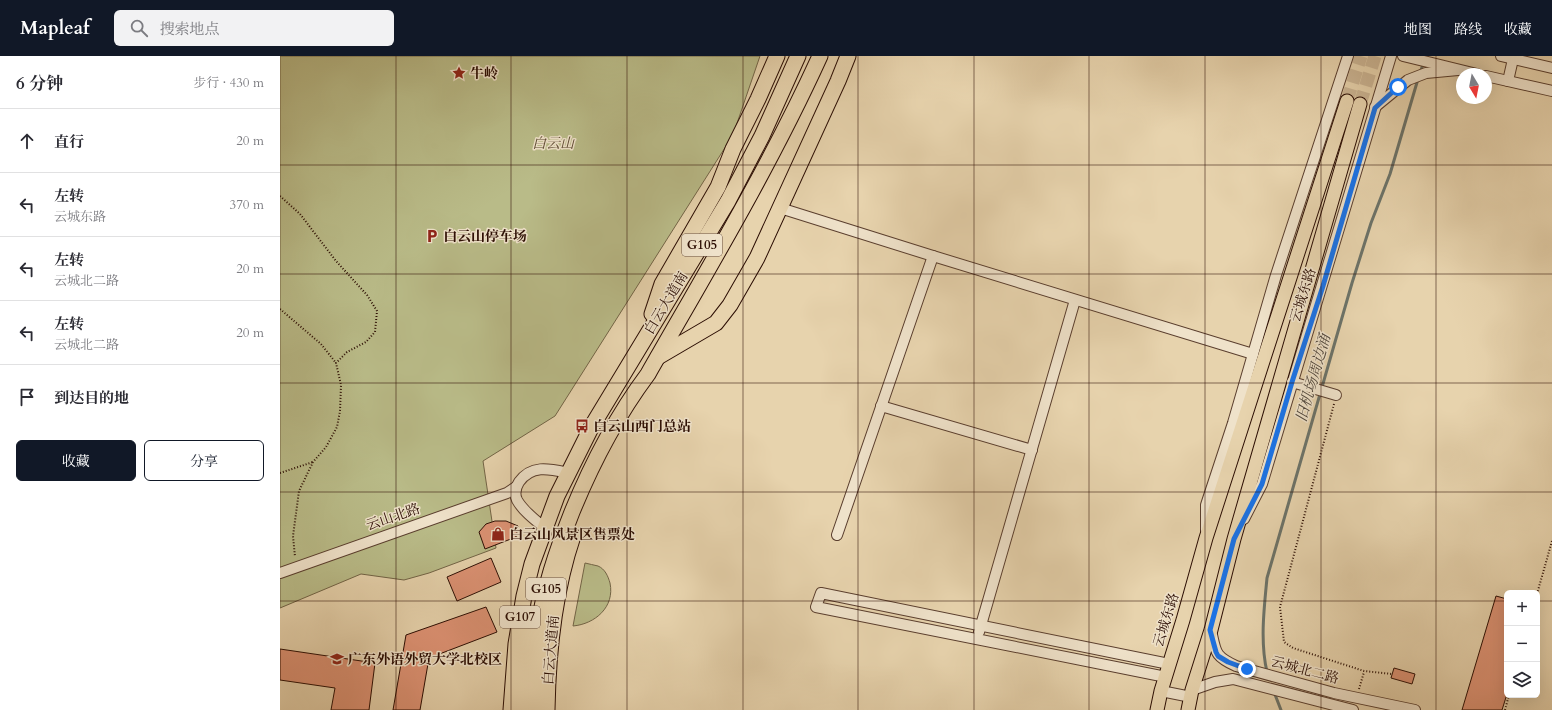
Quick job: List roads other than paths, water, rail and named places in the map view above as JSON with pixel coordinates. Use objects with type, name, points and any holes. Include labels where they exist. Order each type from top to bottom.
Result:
[{"type":"highway","points":[[642,343],[662,284],[718,187],[733,149],[758,99],[777,56]]},
{"type":"highway","name":"白云大道南","points":[[511,710],[513,667],[519,621],[532,564],[557,496],[592,426],[728,201],[762,136],[798,56]]},
{"type":"highway","name":"白云大道南","points":[[536,710],[538,631],[546,589],[560,543],[588,475],[604,442],[631,396],[648,374],[738,216],[794,112],[820,56]]},
{"type":"highway","points":[[657,358],[716,323],[730,305],[756,258],[780,208],[848,56]]},
{"type":"highway","name":"白云大道南","points":[[547,710],[548,664],[555,605],[567,554],[584,506],[588,475]]},
{"type":"highway","name":"白云大道南","points":[[524,710],[528,635],[545,528]]},
{"type":"main road","name":"云城东路","points":[[1158,710],[1161,691],[1206,538],[1347,101]]},
{"type":"main road","name":"云城东路","points":[[1190,699],[1234,539],[1360,104]]},
{"type":"street","name":"云城东路","points":[[1206,538],[1206,505],[1233,423],[1276,275],[1348,56]]},
{"type":"street","name":"云城东路","points":[[1234,539],[1262,484],[1292,382],[1323,286],[1391,56]]},
{"type":"street","points":[[1501,56],[1552,68]]},
{"type":"street","points":[[1406,57],[1456,70]]},
{"type":"street","points":[[1508,81],[1513,59]]},
{"type":"street","points":[[1375,108],[1398,87],[1418,75],[1456,70]]},
{"type":"street","points":[[1492,77],[1552,91]]},
{"type":"street","points":[[780,208],[1253,354]]},
{"type":"street","points":[[837,535],[932,256]]},
{"type":"street","points":[[977,639],[1075,300]]},
{"type":"street","points":[[1292,382],[1336,395]]},
{"type":"street","points":[[881,406],[1032,450]]},
{"type":"street","points":[[545,528],[527,512],[516,498],[516,487],[530,471],[547,468],[569,473]]},
{"type":"street","name":"云山北路","points":[[280,573],[506,493],[516,487]]},
{"type":"street","points":[[821,593],[981,626],[1168,670],[977,639],[816,607],[821,593]]},
{"type":"street","name":"云城北二路","points":[[1210,630],[1218,656],[1232,664],[1334,693],[1415,710]]},
{"type":"street","name":"云城北二路","points":[[1190,699],[1215,682],[1233,679],[1353,710]]},
{"type":"street","points":[[1161,691],[1190,699]]},
{"type":"street","points":[[1331,705],[1334,693]]},
{"type":"waterway","name":"旧机场周边涌","points":[[1420,73],[1426,56]]},
{"type":"waterway","name":"旧机场周边涌","points":[[1267,672],[1263,637],[1267,578],[1352,283],[1371,223],[1390,174],[1418,79]]},
{"type":"waterway","name":"旧机场周边涌","points":[[1274,692],[1281,710]]},
{"type":"tunnel","points":[[1347,101],[1361,56]]},
{"type":"tunnel","points":[[1360,104],[1375,56]]},
{"type":"place","name":"牛岭","points":[[459,73]]},
{"type":"place","name":"白云山停车场","points":[[432,236]]},
{"type":"place","name":"白云山西门总站","points":[[582,426]]},
{"type":"place","name":"白云山风景区售票处","points":[[498,534]]},
{"type":"place","name":"广东外语外贸大学北校区","points":[[337,659]]},
{"type":"park label","name":"白云山","points":[[553,143]]}]
